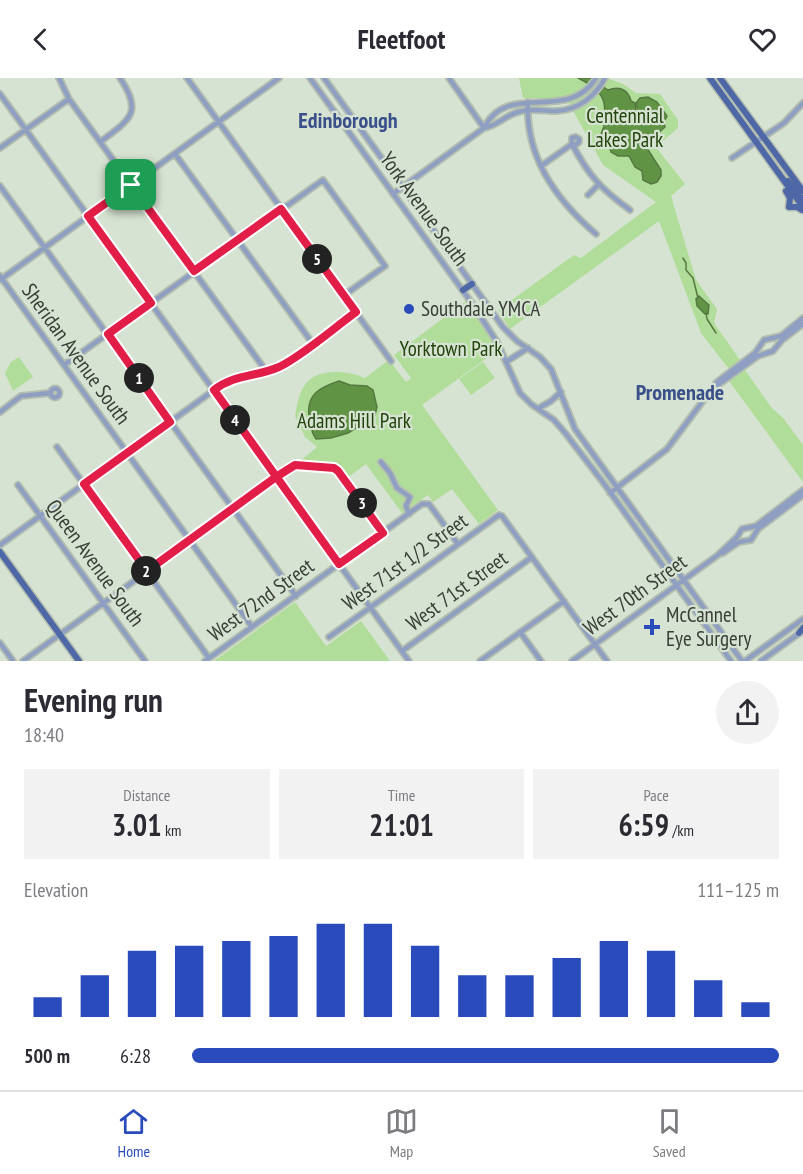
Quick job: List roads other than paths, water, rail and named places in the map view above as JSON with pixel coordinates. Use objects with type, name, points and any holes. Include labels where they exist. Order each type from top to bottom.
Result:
[{"type":"main road","points":[[710,78],[803,209]]},
{"type":"main road","points":[[720,78],[803,191]]},
{"type":"main road","points":[[768,159],[775,175],[789,195],[789,207],[803,209]]},
{"type":"main road","points":[[782,179],[795,189],[803,200]]},
{"type":"main road","points":[[463,290],[472,284]]},
{"type":"main road","points":[[0,552],[79,661]]},
{"type":"street","points":[[59,78],[69,99],[266,371]]},
{"type":"street","points":[[100,142],[123,124],[130,114],[131,94],[120,78]]},
{"type":"street","points":[[187,78],[391,361]]},
{"type":"street","points":[[1,278],[279,78]]},
{"type":"street","name":"York Avenue South","points":[[309,78],[493,334],[520,393],[554,420],[610,493],[731,661]]},
{"type":"street","name":"York Avenue South","points":[[324,78],[503,327],[551,369],[575,429],[743,661]]},
{"type":"street","points":[[449,78],[484,128]]},
{"type":"street","points":[[484,128],[487,122],[503,109],[514,104],[570,99],[589,87],[596,78]]},
{"type":"street","points":[[393,194],[484,128],[491,127],[515,113],[527,110],[564,110],[581,104],[595,93],[605,78]]},
{"type":"street","points":[[0,94],[409,661]]},
{"type":"street","points":[[0,148],[69,99]]},
{"type":"street","points":[[528,102],[531,142],[541,166],[559,198],[596,234]]},
{"type":"street","points":[[732,158],[792,117],[803,103]]},
{"type":"street","points":[[541,166],[573,146],[598,185],[630,210]]},
{"type":"street","points":[[175,154],[312,344]]},
{"type":"street","points":[[64,365],[237,239],[323,180],[385,266],[344,296]]},
{"type":"street","points":[[588,195],[598,185]]},
{"type":"street","points":[[0,186],[296,596]]},
{"type":"street","name":"Sheridan Avenue South","points":[[1,278],[252,627]]},
{"type":"street","points":[[0,545],[214,390],[237,377],[283,365],[356,312]]},
{"type":"street","points":[[610,493],[668,449],[717,382],[755,353],[764,340],[781,336],[803,318]]},
{"type":"street","points":[[713,389],[758,356],[771,353],[803,324]]},
{"type":"street","points":[[771,338],[777,346]]},
{"type":"street","points":[[761,345],[766,354]]},
{"type":"street","points":[[506,362],[528,348]]},
{"type":"street","points":[[539,408],[561,392]]},
{"type":"street","points":[[0,412],[21,396],[50,393]]},
{"type":"street","points":[[57,447],[147,571],[207,659]]},
{"type":"street","points":[[381,462],[390,473],[397,488],[410,497],[406,506],[409,514]]},
{"type":"street","points":[[23,661],[295,465],[334,468],[338,471],[383,533]]},
{"type":"street","name":"Queen Avenue South","points":[[18,485],[145,661]]},
{"type":"street","points":[[803,490],[756,526],[744,528],[740,533],[744,541],[750,541],[754,534],[803,495]]},
{"type":"street","name":"West 72nd Street","points":[[207,659],[425,503],[429,504],[458,544]]},
{"type":"street","name":"West 71st 1/2 Street","points":[[329,638],[501,515],[532,557]]},
{"type":"street","points":[[750,528],[754,534]]},
{"type":"street","name":"West 70th Street","points":[[572,661],[717,555],[740,533]]},
{"type":"street","name":"West 70th Street","points":[[717,555],[744,541]]},
{"type":"street","points":[[532,557],[607,661]]},
{"type":"street","name":"West 71st Street","points":[[402,651],[532,557]]},
{"type":"street","points":[[480,661],[564,601]]},
{"type":"street","points":[[743,661],[803,619]]},
{"type":"street","points":[[761,661],[802,630]]},
{"type":"street","points":[[520,632],[541,661]]},
{"type":"street","points":[[0,643],[13,661]]},
{"type":"waterway","points":[[683,258],[686,270],[693,278],[698,298]]},
{"type":"waterway","points":[[706,313],[716,333]]},
{"type":"place","name":"Southdale YMCA","points":[[409,309]]},
{"type":"place","name":"McCannel Eye Surgery","points":[[652,627]]},
{"type":"district","name":"Edinborough","points":[[348,120]]},
{"type":"district","name":"Promenade","points":[[680,392]]},
{"type":"park label","name":"Centennial Lakes Park","points":[[625,128]]},
{"type":"park label","name":"Yorktown Park","points":[[451,349]]},
{"type":"park label","name":"Adams Hill Park","points":[[354,421]]}]
